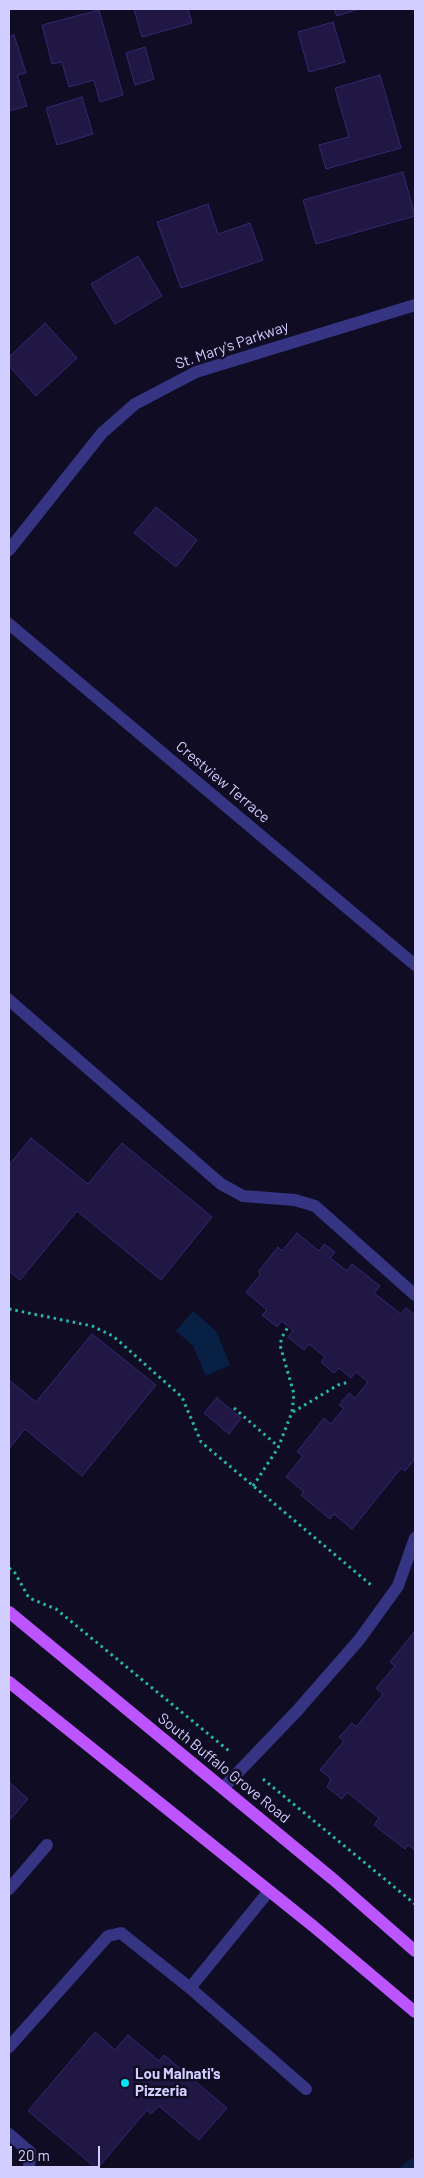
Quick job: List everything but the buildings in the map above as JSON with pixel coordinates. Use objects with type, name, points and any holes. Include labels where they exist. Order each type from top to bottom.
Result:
[{"type":"main road","name":"South Buffalo Grove Road","points":[[9,1612],[334,1880],[415,1951]]},
{"type":"main road","points":[[9,1682],[269,1891],[415,2012]]},
{"type":"street","name":"St. Mary's Parkway","points":[[9,550],[102,433],[134,404],[196,372],[415,305]]},
{"type":"street","name":"Crestview Terrace","points":[[9,624],[415,965]]},
{"type":"street","points":[[9,1000],[221,1184],[243,1196],[295,1200],[315,1206],[415,1295]]},
{"type":"street","points":[[223,1788],[360,1640],[398,1586],[415,1538]]},
{"type":"street","points":[[9,1889],[48,1845]]},
{"type":"street","points":[[190,1988],[269,1891]]},
{"type":"street","points":[[9,2047],[108,1936],[121,1933],[190,1988],[306,2089]]},
{"type":"street","points":[[9,2134],[30,2152],[29,2169]]},
{"type":"path","points":[[9,1309],[92,1326],[114,1336],[182,1397],[201,1442],[389,1600]]},
{"type":"path","points":[[253,1486],[279,1447],[292,1412],[294,1394],[280,1345],[288,1327]]},
{"type":"path","points":[[292,1412],[338,1385],[349,1382]]},
{"type":"path","points":[[234,1408],[279,1447]]},
{"type":"path","points":[[9,1568],[15,1573],[29,1598],[56,1609],[415,1904]]},
{"type":"water","points":[[193,1311],[216,1331],[230,1365],[206,1376],[193,1346],[176,1331]]},
{"type":"waterway","points":[[405,2169],[415,2162]]},
{"type":"place","name":"Lou Malnati's Pizzeria","points":[[125,2083]]}]
